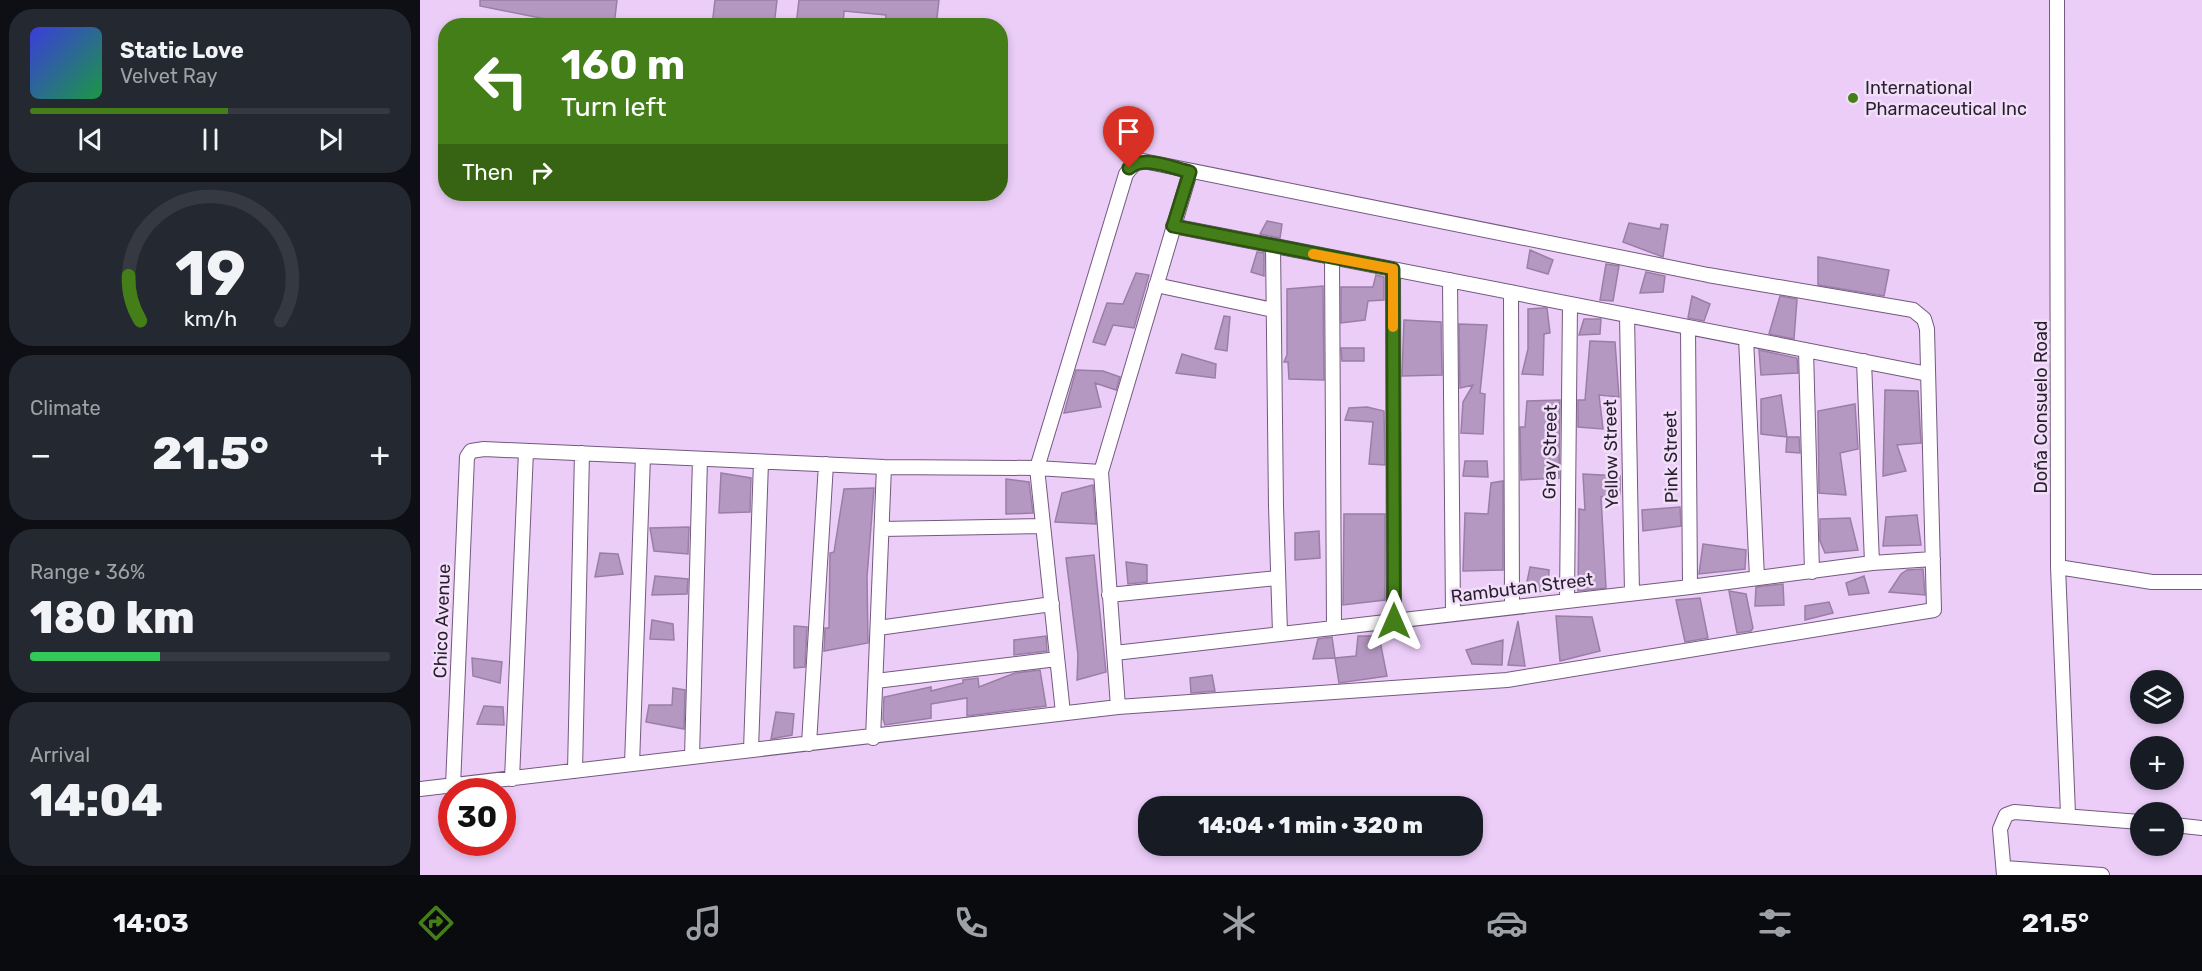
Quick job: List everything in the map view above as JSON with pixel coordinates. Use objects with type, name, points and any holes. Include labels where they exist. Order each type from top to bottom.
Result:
[{"type":"street","name":"Doña Consuelo Road","points":[[2057,0],[2058,567],[2068,814]]},
{"type":"street","points":[[1063,713],[1036,468],[1126,174],[1135,163],[1143,162],[1708,275],[1913,310],[1924,319],[1927,329],[1934,610],[1507,680],[1118,707],[873,738],[513,778],[526,451],[761,462],[1036,468],[1101,472]]},
{"type":"street","points":[[1118,707],[1101,472],[1190,172]]},
{"type":"street","points":[[1173,226],[1928,374]]},
{"type":"street","points":[[1273,246],[1277,578],[1280,633]]},
{"type":"street","points":[[1332,257],[1334,628]]},
{"type":"street","points":[[1393,269],[1394,621]]},
{"type":"street","points":[[1450,280],[1453,614]]},
{"type":"street","points":[[1156,285],[1273,310]]},
{"type":"street","points":[[1511,292],[1512,607]]},
{"type":"street","name":"Gray Street","points":[[1567,601],[1570,304]]},
{"type":"street","name":"Yellow Street","points":[[1627,315],[1632,593]]},
{"type":"street","name":"Pink Street","points":[[1688,327],[1690,587]]},
{"type":"street","points":[[1746,338],[1757,578]]},
{"type":"street","points":[[1806,350],[1812,572]]},
{"type":"street","points":[[1864,361],[1872,563]]},
{"type":"street","name":"Chico Avenue","points":[[453,778],[467,457],[476,450],[526,451]]},
{"type":"street","points":[[574,771],[582,453]]},
{"type":"street","points":[[632,764],[643,456]]},
{"type":"street","points":[[692,758],[700,459]]},
{"type":"street","points":[[751,750],[761,462]]},
{"type":"street","points":[[809,744],[826,464]]},
{"type":"street","points":[[873,738],[884,466]]},
{"type":"street","points":[[882,529],[1043,526]]},
{"type":"street","name":"Rambutan Street","points":[[1115,653],[1690,587],[1872,563],[1933,559]]},
{"type":"street","points":[[2058,567],[2152,582],[2202,582]]},
{"type":"street","points":[[1109,595],[1277,578]]},
{"type":"street","points":[[878,628],[1052,604]]},
{"type":"street","points":[[876,681],[1057,659]]},
{"type":"street","points":[[420,789],[438,787]]},
{"type":"street","points":[[2102,875],[2004,871],[2000,829],[2006,815],[2022,811],[2130,821]]},
{"type":"street","points":[[2184,826],[2202,828]]},
{"type":"building","points":[[480,0],[617,0],[615,18],[540,18],[480,6]]},
{"type":"building","points":[[715,0],[777,0],[775,18],[713,18]]},
{"type":"building","points":[[799,0],[939,0],[937,18],[886,18],[886,15],[844,11],[844,18],[797,18]]},
{"type":"building","points":[[1267,221],[1282,224],[1280,238],[1260,234]]},
{"type":"building","points":[[1629,223],[1660,229],[1661,224],[1668,225],[1663,257],[1623,242]]},
{"type":"building","points":[[1530,250],[1553,260],[1548,274],[1527,268]]},
{"type":"building","points":[[1257,252],[1264,253],[1264,276],[1251,272]]},
{"type":"building","points":[[1818,257],[1889,270],[1884,296],[1818,285]]},
{"type":"building","points":[[1606,264],[1619,266],[1613,301],[1600,300]]},
{"type":"building","points":[[1646,272],[1665,276],[1663,292],[1640,293]]},
{"type":"building","points":[[1136,273],[1149,275],[1134,328],[1113,325],[1105,345],[1093,342],[1107,303],[1123,304]]},
{"type":"building","points":[[1376,275],[1384,277],[1384,300],[1368,301],[1365,320],[1341,323],[1341,287],[1373,287]]},
{"type":"building","points":[[1323,286],[1324,380],[1289,379],[1288,362],[1284,362],[1287,355],[1287,289]]},
{"type":"building","points":[[1692,296],[1710,304],[1704,321],[1688,318]]},
{"type":"building","points":[[1780,296],[1797,299],[1794,339],[1769,334]]},
{"type":"building","points":[[1547,308],[1550,333],[1544,334],[1543,375],[1522,374],[1528,349],[1528,309]]},
{"type":"building","points":[[1224,316],[1230,317],[1227,351],[1215,349]]},
{"type":"building","points":[[1584,319],[1601,319],[1600,334],[1579,335]]},
{"type":"building","points":[[1404,320],[1441,322],[1442,375],[1402,376]]},
{"type":"building","points":[[1459,324],[1487,325],[1480,393],[1485,394],[1483,434],[1461,433],[1463,402],[1473,385],[1460,388]]},
{"type":"building","points":[[1590,341],[1615,342],[1619,397],[1599,395],[1603,429],[1578,427],[1578,400],[1585,400]]},
{"type":"building","points":[[1341,348],[1364,348],[1364,361],[1342,361]]},
{"type":"building","points":[[1759,350],[1797,358],[1798,373],[1761,375]]},
{"type":"building","points":[[1182,354],[1216,364],[1215,378],[1176,373]]},
{"type":"building","points":[[1076,370],[1103,371],[1120,377],[1116,390],[1095,383],[1101,407],[1064,413]]},
{"type":"building","points":[[1885,390],[1918,391],[1921,443],[1897,445],[1906,471],[1883,476]]},
{"type":"building","points":[[1781,395],[1787,437],[1761,434],[1761,399]]},
{"type":"building","points":[[1560,400],[1559,478],[1521,480],[1520,427],[1525,427],[1527,401]]},
{"type":"building","points":[[1855,404],[1858,449],[1840,453],[1846,495],[1819,493],[1818,411]]},
{"type":"building","points":[[1367,407],[1384,411],[1385,465],[1369,464],[1373,422],[1345,420],[1349,408]]},
{"type":"building","points":[[1787,437],[1799,437],[1800,453],[1786,452]]},
{"type":"building","points":[[1465,461],[1487,461],[1488,477],[1463,476]]},
{"type":"building","points":[[721,473],[751,478],[750,512],[719,513]]},
{"type":"building","points":[[1583,474],[1620,476],[1620,494],[1601,497],[1606,588],[1578,591],[1579,509],[1585,510]]},
{"type":"building","points":[[1006,479],[1029,482],[1033,513],[1006,514]]},
{"type":"building","points":[[1503,481],[1503,570],[1463,571],[1465,513],[1488,514],[1491,483]]},
{"type":"building","points":[[1093,485],[1096,524],[1055,522],[1062,493]]},
{"type":"building","points":[[874,488],[867,577],[868,643],[824,651],[825,628],[829,628],[830,553],[834,552],[844,489]]},
{"type":"building","points":[[1680,507],[1681,526],[1643,531],[1642,510]]},
{"type":"building","points":[[1344,514],[1385,514],[1385,600],[1343,605]]},
{"type":"building","points":[[1917,515],[1921,545],[1883,546],[1886,517]]},
{"type":"building","points":[[1850,518],[1858,550],[1825,553],[1820,541],[1820,519]]},
{"type":"building","points":[[689,527],[688,554],[654,551],[650,528]]},
{"type":"building","points":[[1319,531],[1320,558],[1295,560],[1295,533]]},
{"type":"building","points":[[1703,544],[1746,550],[1745,569],[1699,574]]},
{"type":"building","points":[[600,553],[618,554],[623,574],[595,577]]},
{"type":"building","points":[[1094,555],[1106,672],[1077,680],[1078,655],[1066,558]]},
{"type":"building","points":[[1126,562],[1147,565],[1147,582],[1128,584]]},
{"type":"building","points":[[1530,567],[1549,570],[1548,591],[1525,592]]},
{"type":"building","points":[[1923,569],[1925,595],[1889,592],[1901,574],[1907,570]]},
{"type":"building","points":[[655,576],[688,579],[687,594],[652,595]]},
{"type":"building","points":[[1864,576],[1869,593],[1849,595],[1846,583]]},
{"type":"building","points":[[1783,584],[1784,605],[1755,606],[1756,587]]},
{"type":"building","points":[[1729,591],[1746,594],[1753,628],[1751,631],[1737,633]]},
{"type":"building","points":[[1700,598],[1708,638],[1685,642],[1676,600]]},
{"type":"building","points":[[1829,602],[1833,613],[1805,620],[1805,606]]},
{"type":"building","points":[[1556,616],[1592,617],[1600,651],[1560,661]]},
{"type":"building","points":[[652,620],[673,624],[674,640],[650,639]]},
{"type":"building","points":[[1518,621],[1525,666],[1508,665]]},
{"type":"building","points":[[794,626],[807,627],[805,667],[794,668]]},
{"type":"building","points":[[1046,636],[1047,651],[1014,655],[1014,640]]},
{"type":"building","points":[[1358,636],[1379,636],[1387,676],[1339,683],[1335,658],[1356,656]]},
{"type":"building","points":[[1332,637],[1335,658],[1313,659],[1318,639]]},
{"type":"building","points":[[1503,640],[1502,665],[1472,664],[1466,650]]},
{"type":"building","points":[[472,658],[502,662],[500,683],[473,676]]},
{"type":"building","points":[[1040,670],[1046,706],[967,716],[967,698],[931,704],[931,718],[885,725],[883,719],[884,697],[931,687],[931,691],[963,683],[963,680],[978,678],[979,687],[1015,673]]},
{"type":"building","points":[[1212,675],[1215,691],[1191,693],[1190,678]]},
{"type":"building","points":[[673,688],[685,690],[684,729],[646,722],[649,705],[672,705]]},
{"type":"building","points":[[484,706],[503,707],[504,725],[477,724]]},
{"type":"building","points":[[776,712],[794,714],[792,735],[771,739]]},
{"type":"slow traffic","points":[[1313,254],[1393,269],[1393,327]]},
{"type":"place","name":"International Pharmaceutical Inc","points":[[1853,98]]},
{"type":"route","points":[[1129,168],[1135,163],[1143,162],[1190,172],[1173,226],[1393,269],[1394,621]]}]
